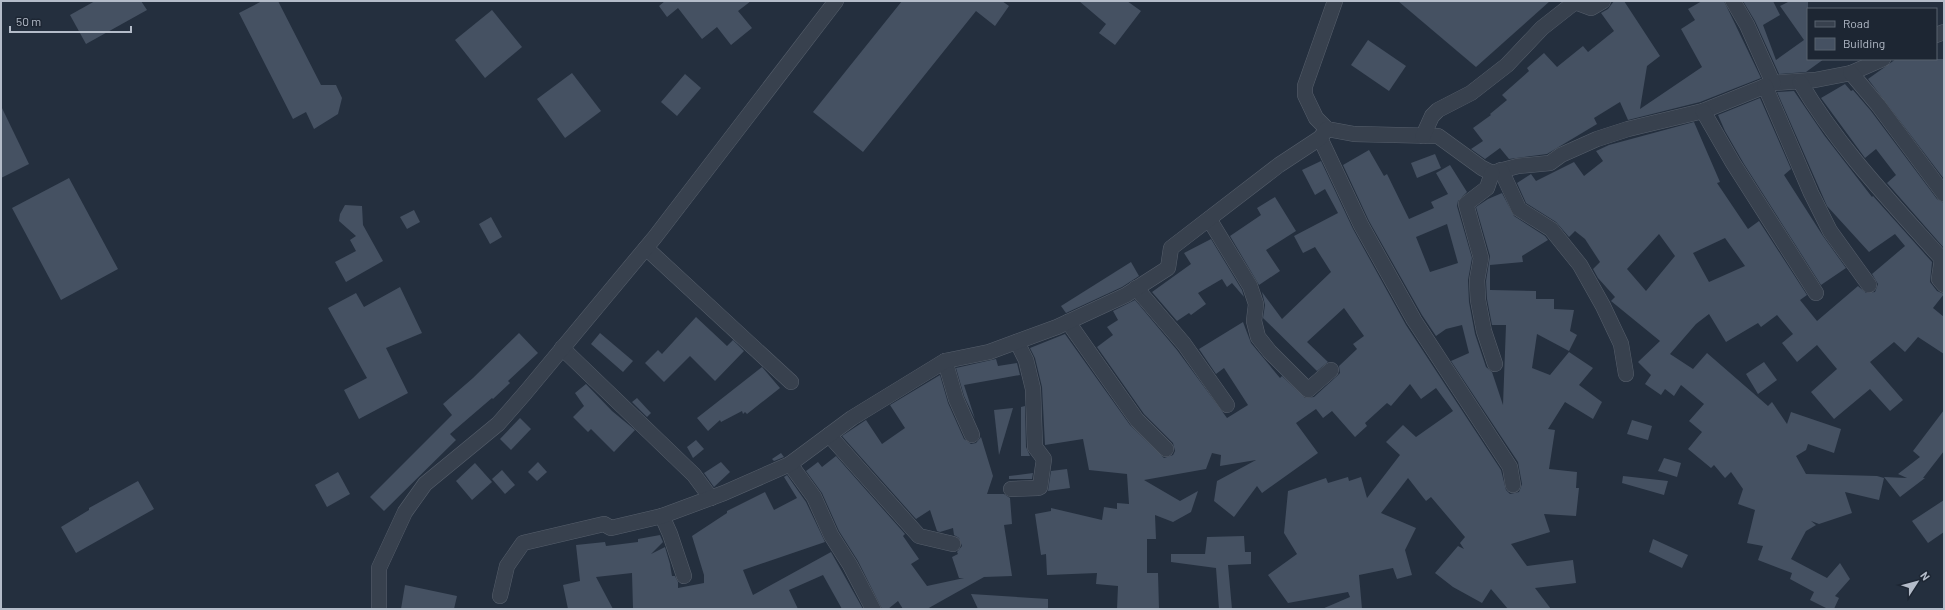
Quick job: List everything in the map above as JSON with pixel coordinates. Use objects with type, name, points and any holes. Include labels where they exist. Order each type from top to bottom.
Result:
[{"type":"street","points":[[379,609],[379,568],[404,512],[425,484],[498,424],[646,248],[836,1]]},
{"type":"street","points":[[1335,1],[1305,86],[1305,95],[1324,134],[1361,225],[1410,313],[1510,467],[1513,485]]},
{"type":"street","points":[[1424,136],[1432,116],[1438,110],[1471,93],[1507,65],[1542,28],[1575,2],[1591,8],[1603,1]]},
{"type":"street","points":[[1733,1],[1747,25],[1802,172],[1830,231],[1868,285]]},
{"type":"street","points":[[500,596],[506,566],[523,543],[604,524],[611,528],[662,516],[711,498],[790,464],[852,418],[946,361],[989,352],[1018,342],[1068,322],[1136,288],[1168,268],[1171,248],[1279,165],[1324,134],[1438,136],[1482,168],[1497,171],[1518,166],[1550,163],[1561,155],[1597,139],[1628,129],[1704,111],[1769,84],[1800,82],[1851,73],[1880,60]]},
{"type":"street","points":[[1851,73],[1878,105],[1944,194]]},
{"type":"street","points":[[1800,82],[1818,112],[1874,181],[1942,259],[1939,279],[1944,285]]},
{"type":"street","points":[[1704,111],[1733,163],[1816,293]]},
{"type":"street","points":[[1495,364],[1484,331],[1478,300],[1477,280],[1481,258],[1466,204],[1487,188],[1497,171]]},
{"type":"street","points":[[1497,171],[1519,209],[1551,229],[1580,265],[1603,306],[1621,344],[1626,374]]},
{"type":"street","points":[[1209,220],[1250,286],[1256,304],[1254,321],[1258,337],[1270,352],[1308,390],[1331,370]]},
{"type":"street","points":[[646,248],[791,382]]},
{"type":"street","points":[[1136,288],[1184,344],[1227,405]]},
{"type":"street","points":[[1068,322],[1137,420],[1166,449]]},
{"type":"street","points":[[1011,489],[1040,487],[1044,460],[1035,447],[1033,389],[1026,360],[1018,342]]},
{"type":"street","points":[[562,348],[694,475],[711,498]]},
{"type":"street","points":[[946,361],[956,399],[972,435]]},
{"type":"street","points":[[829,435],[919,536],[953,544]]},
{"type":"street","points":[[790,464],[814,497],[831,535],[850,565],[873,609]]},
{"type":"street","points":[[662,516],[670,534],[684,576]]},
{"type":"building","points":[[95,1],[141,1],[147,10],[86,44],[70,15]]},
{"type":"building","points":[[262,1],[278,1],[321,85],[336,85],[342,98],[338,114],[314,129],[306,112],[293,119],[239,13]]},
{"type":"building","points":[[665,1],[751,1],[738,11],[752,28],[731,45],[717,27],[702,39],[678,8],[667,17],[659,6]]},
{"type":"building","points":[[902,1],[1002,1],[1009,6],[995,26],[976,11],[863,152],[813,112]]},
{"type":"building","points":[[1079,1],[1127,1],[1141,11],[1115,45],[1099,33],[1106,24]]},
{"type":"building","points":[[1398,1],[1550,1],[1476,67]]},
{"type":"building","points":[[1614,1],[1624,1],[1660,56],[1647,66],[1640,109],[1702,67],[1681,29],[1695,20],[1688,9],[1702,1],[1724,1],[1761,78],[1700,102],[1628,120],[1620,102],[1594,118],[1597,124],[1547,154],[1509,159],[1500,148],[1485,159],[1471,149],[1483,141],[1473,128],[1491,115],[1490,114],[1507,100],[1502,95],[1529,71],[1527,68],[1544,53],[1557,67],[1583,46],[1588,52],[1614,31],[1601,13],[1608,9]]},
{"type":"building","points":[[1743,1],[1773,1],[1780,15],[1763,25],[1776,60],[1804,40],[1780,6],[1790,1],[1808,1],[1807,60],[1823,60],[1806,72],[1779,74],[1755,21]]},
{"type":"building","points":[[492,10],[522,47],[485,78],[455,40]]},
{"type":"building","points":[[1368,40],[1406,66],[1389,91],[1351,65]]},
{"type":"building","points":[[1944,59],[1944,179],[1868,79],[1895,60]]},
{"type":"building","points":[[572,73],[601,111],[565,138],[537,99]]},
{"type":"building","points":[[685,74],[701,88],[677,116],[661,102]]},
{"type":"building","points":[[1845,84],[1851,91],[1853,90],[1871,111],[1937,199],[1944,203],[1944,248],[1887,183],[1896,175],[1876,149],[1865,158],[1821,98]]},
{"type":"building","points":[[1794,91],[1824,135],[1872,197],[1873,196],[1932,262],[1930,282],[1937,291],[1944,294],[1933,308],[1944,317],[1944,354],[1918,337],[1905,352],[1894,342],[1870,362],[1903,400],[1890,411],[1870,389],[1834,419],[1811,392],[1837,369],[1817,345],[1797,362],[1782,343],[1793,334],[1777,315],[1761,327],[1758,323],[1726,342],[1709,314],[1696,324],[1670,354],[1693,369],[1707,353],[1768,406],[1772,402],[1787,424],[1791,412],[1841,429],[1834,453],[1808,444],[1806,450],[1796,456],[1806,474],[1877,476],[1884,478],[1879,500],[1845,492],[1852,513],[1819,524],[1811,521],[1816,525],[1806,531],[1791,559],[1827,578],[1840,563],[1850,579],[1835,596],[1839,598],[1834,609],[1828,609],[1810,600],[1814,592],[1790,579],[1792,573],[1758,560],[1763,546],[1747,543],[1755,510],[1738,504],[1743,489],[1731,472],[1725,478],[1714,465],[1711,468],[1688,449],[1702,432],[1689,421],[1704,404],[1681,385],[1674,396],[1665,389],[1661,395],[1645,384],[1651,375],[1638,362],[1660,341],[1611,301],[1615,297],[1598,278],[1593,269],[1600,262],[1585,239],[1575,231],[1569,237],[1556,222],[1526,203],[1517,183],[1531,174],[1536,181],[1574,162],[1584,176],[1603,161],[1596,151],[1609,145],[1694,122],[1720,182],[1717,183],[1748,229],[1759,221],[1807,295],[1800,300],[1817,321],[1858,286],[1866,293],[1875,292],[1878,284],[1872,274],[1905,246],[1895,234],[1869,252],[1827,206],[1777,92]],"holes":[[[1659,234],[1675,256],[1646,291],[1627,269]],[[1725,238],[1745,266],[1709,282],[1693,253]]]},
{"type":"building","points":[[1760,98],[1791,169],[1784,175],[1823,236],[1846,268],[1821,285],[1744,164],[1725,131],[1718,115]]},
{"type":"building","points":[[1,106],[29,164],[1,178]]},
{"type":"building","points":[[1369,150],[1384,176],[1387,174],[1409,219],[1434,208],[1431,202],[1448,194],[1436,173],[1450,165],[1467,192],[1458,201],[1457,206],[1472,258],[1468,280],[1469,302],[1475,334],[1486,367],[1492,372],[1503,405],[1506,325],[1492,325],[1487,299],[1486,281],[1490,256],[1476,207],[1488,199],[1502,193],[1514,216],[1545,236],[1548,240],[1522,256],[1523,262],[1490,265],[1490,290],[1536,291],[1536,299],[1554,299],[1554,309],[1574,310],[1570,331],[1577,335],[1569,351],[1537,334],[1532,368],[1550,375],[1569,352],[1593,368],[1579,385],[1602,402],[1593,419],[1565,402],[1548,429],[1555,430],[1549,469],[1577,472],[1576,488],[1579,488],[1576,516],[1544,514],[1550,532],[1511,544],[1527,566],[1573,560],[1576,583],[1535,588],[1551,609],[1508,609],[1491,589],[1482,603],[1453,587],[1435,573],[1458,546],[1464,549],[1460,543],[1465,537],[1431,497],[1426,501],[1408,478],[1381,513],[1416,528],[1405,550],[1412,575],[1397,579],[1393,568],[1359,575],[1362,609],[1322,609],[1350,597],[1348,592],[1288,603],[1268,575],[1297,554],[1284,533],[1288,491],[1326,478],[1328,483],[1348,477],[1349,481],[1361,477],[1367,498],[1400,455],[1386,442],[1403,425],[1416,437],[1453,411],[1436,388],[1421,399],[1410,384],[1391,406],[1387,403],[1365,423],[1367,426],[1355,437],[1332,411],[1323,418],[1316,409],[1296,423],[1318,453],[1262,493],[1257,486],[1234,517],[1214,501],[1217,481],[1256,460],[1220,466],[1221,455],[1212,453],[1206,469],[1144,480],[1180,501],[1198,491],[1191,512],[1173,522],[1155,515],[1156,539],[1147,539],[1147,573],[1158,573],[1159,609],[1117,609],[1118,586],[1096,584],[1097,573],[1047,575],[1046,554],[1041,555],[1035,514],[1051,511],[1051,508],[1102,520],[1104,507],[1117,509],[1117,503],[1129,504],[1127,474],[1089,470],[1083,439],[1045,445],[1042,387],[1035,358],[1030,348],[1065,334],[1130,425],[1164,458],[1173,455],[1175,451],[1173,443],[1144,414],[1097,347],[1113,335],[1107,327],[1118,320],[1113,311],[1135,300],[1177,350],[1227,418],[1248,405],[1224,368],[1216,374],[1199,349],[1243,322],[1251,343],[1280,378],[1282,376],[1305,398],[1314,397],[1340,373],[1339,366],[1357,349],[1353,344],[1364,336],[1344,308],[1307,342],[1328,362],[1317,371],[1263,318],[1265,305],[1262,292],[1282,319],[1331,272],[1315,247],[1303,253],[1294,236],[1338,213],[1325,189],[1315,195],[1302,170],[1321,161],[1353,229],[1406,325],[1501,470],[1506,490],[1510,494],[1519,492],[1522,484],[1518,462],[1451,361],[1469,353],[1462,325],[1446,329],[1436,336],[1422,315],[1369,221],[1343,165]],"holes":[[[1447,224],[1458,263],[1430,272],[1416,237]]]},
{"type":"building","points":[[1435,154],[1441,168],[1417,178],[1411,163]]},
{"type":"building","points":[[69,178],[118,269],[61,300],[12,208]]},
{"type":"building","points":[[1275,197],[1296,231],[1266,250],[1280,271],[1259,285],[1230,236],[1261,215],[1257,208]]},
{"type":"building","points":[[345,205],[362,206],[363,225],[383,261],[346,282],[335,262],[356,251],[350,240],[356,236],[339,221],[340,214]]},
{"type":"building","points":[[414,210],[420,222],[407,229],[400,217]]},
{"type":"building","points":[[491,217],[502,237],[490,244],[479,224]]},
{"type":"building","points":[[1211,239],[1242,290],[1244,297],[1232,283],[1227,287],[1222,279],[1198,293],[1206,304],[1191,315],[1189,313],[1177,321],[1152,292],[1191,264],[1184,253]]},
{"type":"building","points":[[1131,262],[1139,276],[1122,287],[1066,313],[1061,306]]},
{"type":"building","points":[[400,287],[422,333],[386,348],[408,393],[359,419],[344,390],[367,378],[328,308],[356,293],[364,307]]},
{"type":"building","points":[[696,317],[727,346],[733,340],[744,351],[715,381],[690,356],[664,382],[645,363],[658,350],[662,354]]},
{"type":"building","points":[[519,333],[538,353],[508,381],[510,383],[493,399],[492,398],[450,434],[456,440],[384,511],[370,497],[452,415],[443,404],[473,378]]},
{"type":"building","points":[[600,333],[633,361],[623,372],[591,344]]},
{"type":"building","points":[[996,359],[998,366],[1017,363],[1020,375],[964,385],[975,419],[964,396],[956,368]]},
{"type":"building","points":[[1764,362],[1777,380],[1758,394],[1746,374]]},
{"type":"building","points":[[762,367],[780,388],[747,414],[745,412],[743,414],[742,411],[721,422],[720,420],[708,431],[697,418]]},
{"type":"building","points":[[940,375],[948,403],[964,439],[971,444],[976,443],[981,437],[993,476],[987,494],[1004,494],[1010,498],[1012,524],[1004,525],[1012,576],[984,577],[927,609],[903,609],[898,601],[888,609],[882,609],[858,561],[839,531],[822,493],[806,471],[818,462],[822,467],[836,456],[905,534],[903,536],[919,559],[911,564],[927,586],[964,578],[959,578],[952,557],[958,554],[957,552],[962,546],[959,538],[954,535],[953,528],[940,532],[937,531],[930,510],[916,519],[842,436],[866,420],[882,444],[905,428],[890,405]]},
{"type":"building","points":[[586,384],[612,411],[635,430],[614,452],[591,429],[588,432],[573,417],[584,406],[575,393]]},
{"type":"building","points":[[637,398],[651,413],[647,417],[632,402]]},
{"type":"building","points":[[1025,406],[1026,447],[1030,456],[1021,456],[1021,407]]},
{"type":"building","points":[[1013,408],[999,455],[994,410]]},
{"type":"building","points":[[1944,410],[1944,451],[1923,478],[1925,478],[1900,497],[1884,477],[1907,478],[1898,474],[1920,457],[1913,451]]},
{"type":"building","points":[[520,418],[531,429],[511,450],[500,439]]},
{"type":"building","points":[[1632,420],[1652,426],[1648,440],[1627,434]]},
{"type":"building","points":[[696,440],[704,449],[693,458],[687,447]]},
{"type":"building","points":[[781,453],[784,457],[774,461],[772,459]]},
{"type":"building","points":[[1664,458],[1681,463],[1677,477],[1658,471]]},
{"type":"building","points":[[538,462],[547,472],[537,481],[528,472]]},
{"type":"building","points":[[721,462],[730,472],[714,487],[704,473]]},
{"type":"building","points":[[475,463],[492,482],[472,500],[456,481]]},
{"type":"building","points":[[1067,469],[1070,488],[1048,491],[1051,471]]},
{"type":"building","points":[[502,470],[515,485],[505,494],[492,479]]},
{"type":"building","points":[[338,472],[350,494],[327,507],[315,485]]},
{"type":"building","points":[[1033,473],[1032,479],[1009,479],[1009,476]]},
{"type":"building","points":[[787,475],[806,502],[825,542],[743,570],[753,595],[831,552],[863,609],[842,609],[823,575],[789,590],[798,609],[633,609],[632,573],[596,577],[613,609],[568,609],[563,585],[580,581],[576,545],[605,542],[606,546],[638,542],[638,539],[660,535],[663,542],[651,554],[665,547],[672,576],[675,576],[678,582],[678,588],[704,583],[704,575],[692,536],[727,513],[727,511],[765,492],[774,510],[797,498],[784,477]]},
{"type":"building","points":[[1623,476],[1668,481],[1664,495],[1622,483]]},
{"type":"building","points":[[138,481],[154,509],[76,553],[61,527],[89,510],[89,508]]},
{"type":"building","points":[[1944,500],[1944,532],[1928,543],[1912,521]]},
{"type":"building","points":[[1244,536],[1245,552],[1251,552],[1251,564],[1228,565],[1232,609],[1219,609],[1216,568],[1171,562],[1171,554],[1205,554],[1207,537]]},
{"type":"building","points":[[1653,539],[1688,555],[1682,568],[1649,552]]},
{"type":"building","points":[[405,585],[457,596],[454,609],[401,609]]},
{"type":"building","points":[[971,594],[1048,599],[1048,609],[978,609]]}]
